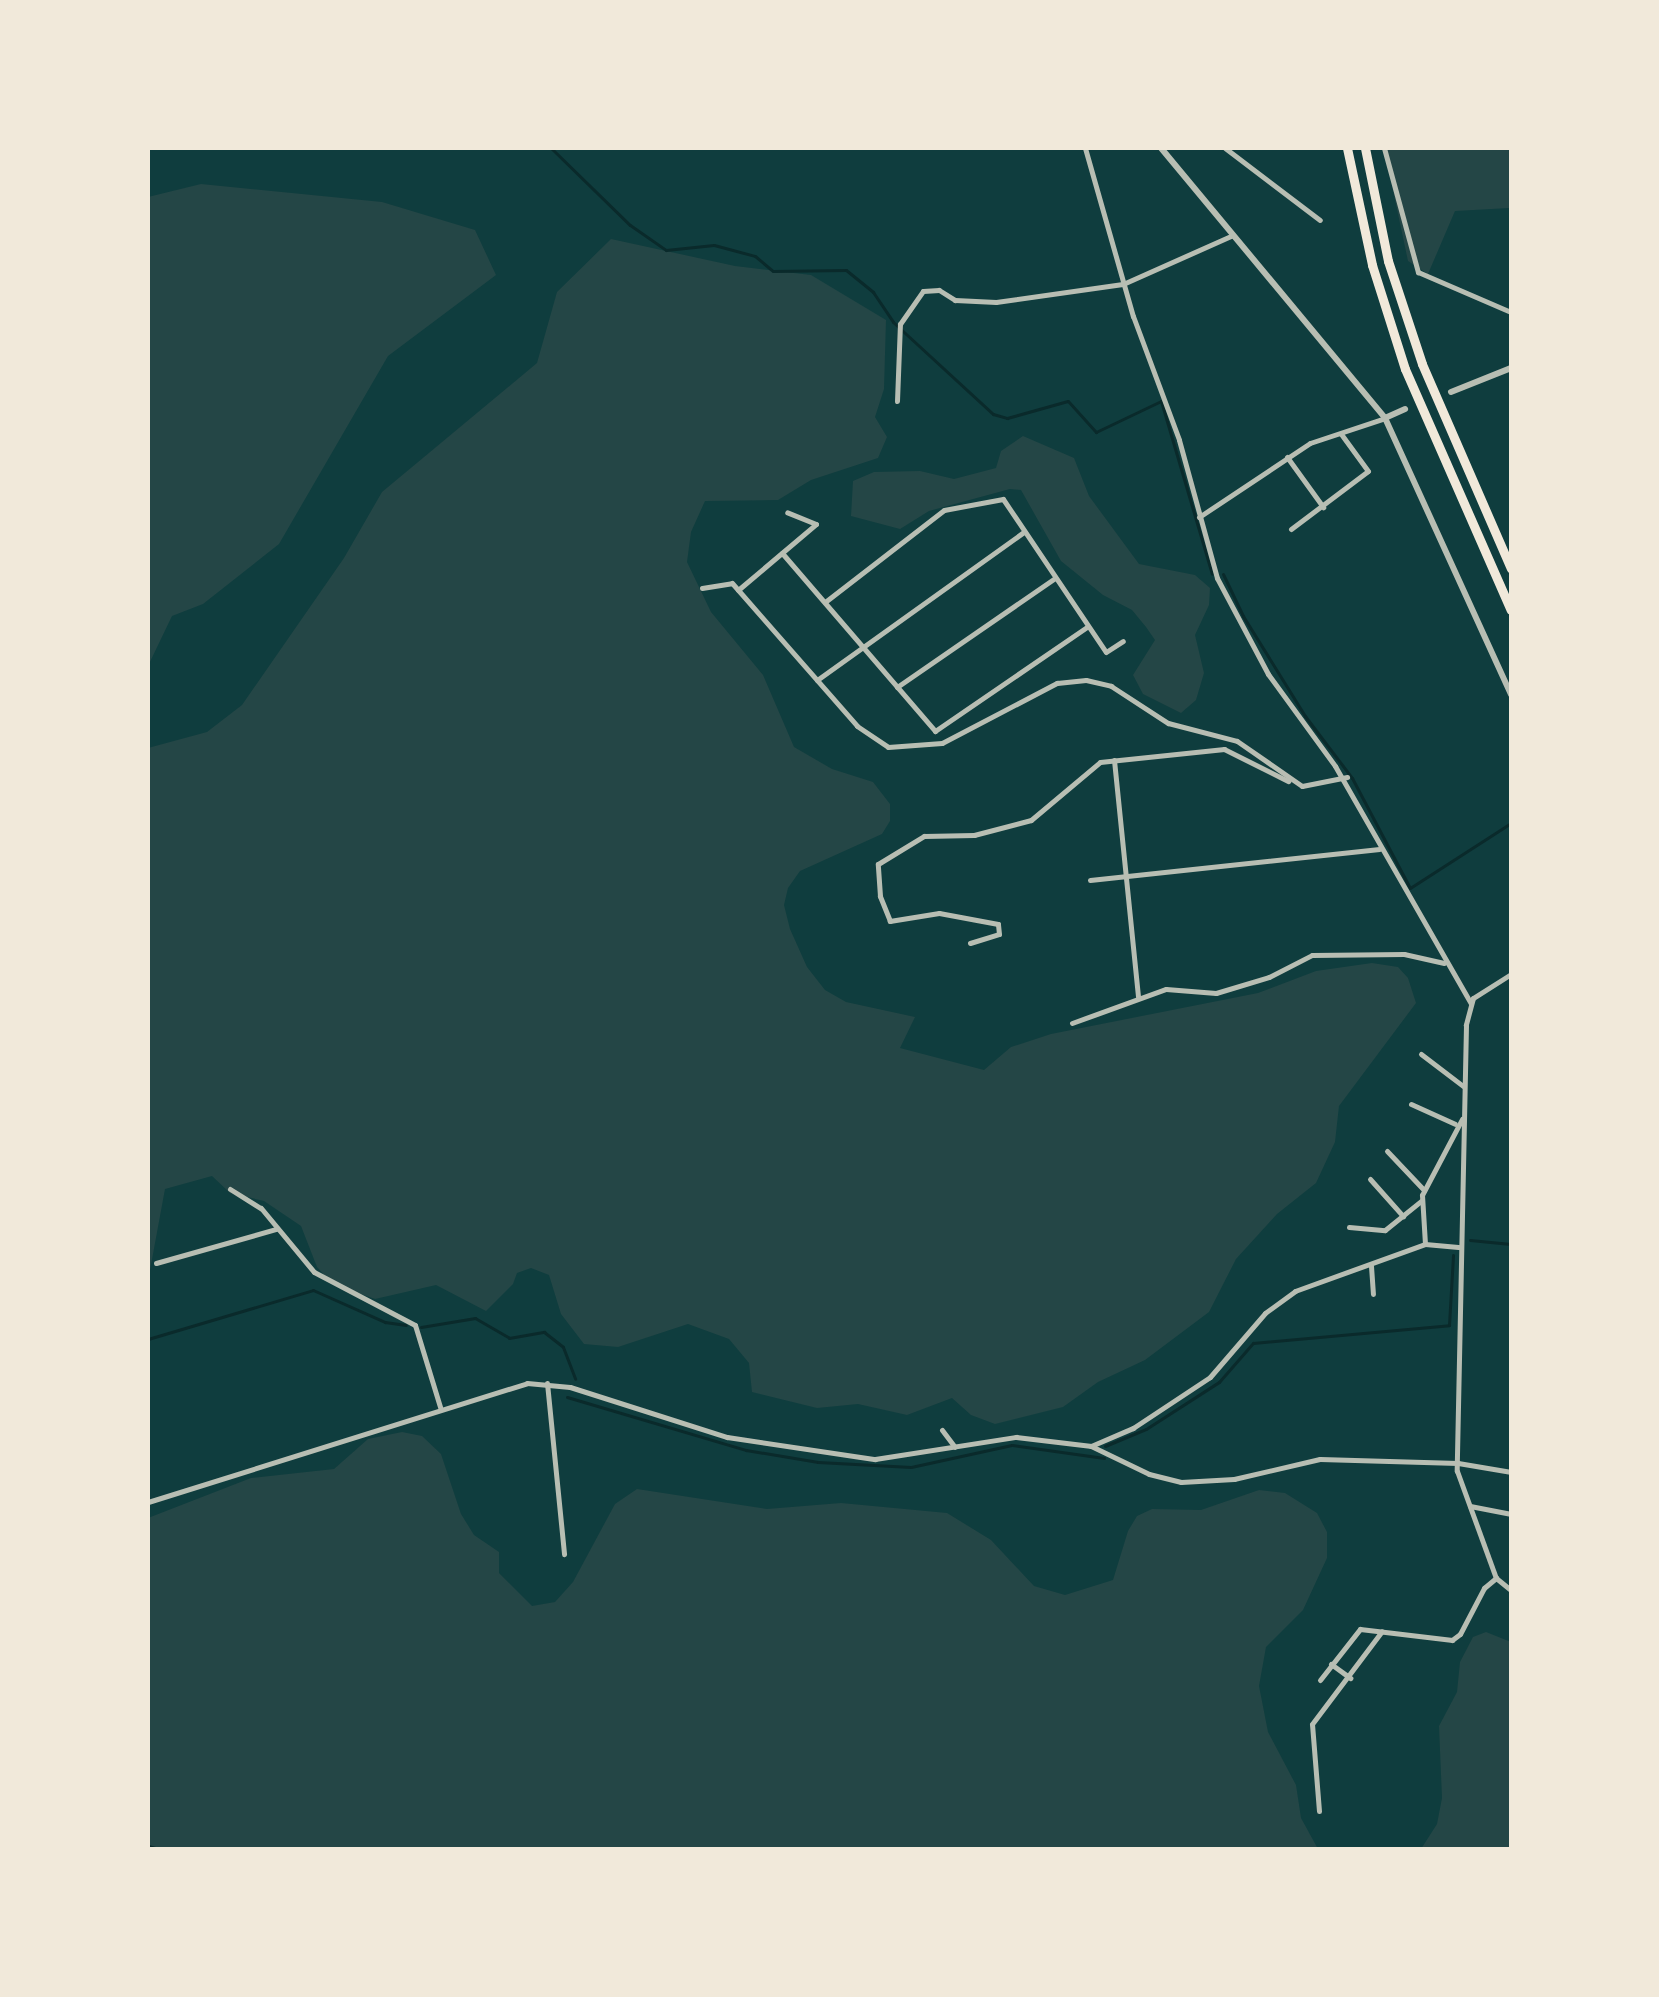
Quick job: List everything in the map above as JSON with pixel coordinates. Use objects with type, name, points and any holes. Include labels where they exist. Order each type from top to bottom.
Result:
[{"type":"highway","points":[[1347,148],[1372,265],[1405,369],[1511,610]]},
{"type":"highway","points":[[1365,148],[1388,261],[1422,364],[1511,569]]},
{"type":"street","points":[[1085,148],[1123,284],[1163,390],[1217,578],[1268,674],[1344,778],[1379,849],[1471,1003],[1462,1119],[1458,1463],[1496,1578],[1511,1590]]},
{"type":"street","points":[[1161,148],[1385,418],[1511,695]]},
{"type":"street","points":[[1225,148],[1320,220]]},
{"type":"street","points":[[1384,148],[1418,272],[1511,312]]},
{"type":"street","points":[[897,401],[900,324],[923,291],[939,290],[955,300],[996,302],[1123,284],[1231,236]]},
{"type":"street","points":[[1451,392],[1511,368]]},
{"type":"street","points":[[1199,517],[1310,443],[1405,409]]},
{"type":"street","points":[[1291,529],[1368,471],[1341,434]]},
{"type":"street","points":[[1287,457],[1323,507]]},
{"type":"street","points":[[824,603],[944,510],[1003,499],[1106,652],[1123,641]]},
{"type":"street","points":[[738,590],[816,524],[787,512]]},
{"type":"street","points":[[817,680],[860,645],[1024,532]]},
{"type":"street","points":[[782,553],[935,731],[1087,627]]},
{"type":"street","points":[[897,687],[1055,578]]},
{"type":"street","points":[[702,588],[732,583],[857,726],[899,749],[942,743],[1057,683],[1101,683],[1168,723],[1237,741],[1292,782]]},
{"type":"street","points":[[970,943],[999,934],[998,924],[939,913],[890,921],[880,896],[878,864],[924,836],[974,835],[1031,820],[1055,804],[1085,770],[1114,760],[1224,749],[1292,782],[1317,786],[1344,778]]},
{"type":"street","points":[[1114,760],[1138,997]]},
{"type":"street","points":[[1090,880],[1379,849]]},
{"type":"street","points":[[1072,1023],[1166,989],[1216,993],[1269,977],[1312,955],[1404,954],[1445,964]]},
{"type":"street","points":[[1471,1003],[1511,974]]},
{"type":"street","points":[[1421,1054],[1463,1086]]},
{"type":"street","points":[[1411,1104],[1455,1124]]},
{"type":"street","points":[[1425,1244],[1421,1200],[1455,1124],[1462,1119]]},
{"type":"street","points":[[1387,1151],[1424,1190]]},
{"type":"street","points":[[1370,1179],[1403,1216]]},
{"type":"street","points":[[230,1189],[261,1208],[314,1272],[335,1288],[415,1325],[440,1407]]},
{"type":"street","points":[[1349,1227],[1385,1230],[1421,1200]]},
{"type":"street","points":[[156,1263],[276,1229]]},
{"type":"street","points":[[1091,1446],[1133,1428],[1210,1377],[1265,1313],[1295,1291],[1425,1244],[1461,1247]]},
{"type":"street","points":[[1371,1266],[1373,1294]]},
{"type":"street","points":[[547,1383],[564,1554]]},
{"type":"street","points":[[148,1502],[509,1386],[547,1383],[727,1437],[807,1451],[890,1460],[1016,1437],[1091,1446],[1149,1474],[1181,1482],[1234,1479],[1320,1459],[1458,1463],[1511,1472]]},
{"type":"street","points":[[942,1430],[955,1447]]},
{"type":"street","points":[[1470,1506],[1511,1514]]},
{"type":"street","points":[[1320,1680],[1360,1629],[1452,1640],[1460,1634],[1484,1588],[1496,1578]]},
{"type":"street","points":[[1319,1811],[1312,1724],[1350,1678],[1382,1631]]},
{"type":"street","points":[[1331,1664],[1350,1678]]},
{"type":"shaded area","points":[[1384,148],[1511,148],[1509,208],[1455,211],[1428,274],[1408,261]]},
{"type":"shaded area","points":[[201,184],[382,202],[475,230],[496,275],[388,356],[279,544],[203,604],[172,616],[148,666],[148,197]]},
{"type":"shaded area","points":[[611,239],[735,266],[811,275],[886,320],[884,389],[875,417],[887,437],[878,458],[811,480],[778,500],[705,501],[691,532],[687,562],[711,612],[763,675],[794,747],[832,769],[873,782],[890,804],[890,821],[882,834],[800,871],[788,888],[784,905],[790,929],[807,967],[825,990],[846,1002],[915,1017],[900,1048],[984,1070],[1011,1047],[1051,1034],[1258,993],[1316,971],[1372,963],[1398,967],[1408,978],[1416,1003],[1339,1106],[1335,1142],[1316,1183],[1277,1214],[1236,1259],[1209,1312],[1145,1360],[1098,1382],[1063,1407],[995,1424],[971,1415],[952,1398],[907,1415],[858,1404],[817,1408],[752,1392],[749,1363],[729,1339],[688,1324],[618,1347],[584,1344],[561,1314],[549,1275],[531,1268],[517,1273],[513,1284],[486,1311],[436,1285],[375,1299],[332,1284],[317,1267],[301,1226],[264,1201],[230,1193],[212,1176],[165,1189],[148,1281],[148,748],[207,732],[242,705],[344,558],[382,492],[537,363],[557,292]]},
{"type":"shaded area","points":[[1023,436],[1074,458],[1089,496],[1139,564],[1195,575],[1210,588],[1209,605],[1195,635],[1204,673],[1196,700],[1181,713],[1143,694],[1133,675],[1155,640],[1146,627],[1132,610],[1103,595],[1061,561],[1021,490],[1010,489],[929,511],[900,529],[851,516],[853,481],[874,472],[920,471],[954,479],[996,468],[1001,451]]},
{"type":"shaded area","points":[[402,1432],[422,1436],[441,1454],[461,1514],[474,1535],[499,1552],[499,1573],[532,1606],[555,1602],[573,1582],[615,1504],[637,1489],[767,1509],[841,1503],[947,1513],[991,1540],[1034,1586],[1065,1595],[1113,1580],[1128,1531],[1137,1516],[1152,1509],[1201,1510],[1259,1490],[1285,1493],[1317,1513],[1327,1532],[1327,1558],[1303,1610],[1266,1647],[1259,1686],[1268,1732],[1296,1785],[1301,1818],[1318,1849],[148,1849],[148,1518],[251,1478],[334,1469],[368,1439]]},
{"type":"shaded area","points":[[1486,1632],[1511,1642],[1511,1849],[1421,1849],[1437,1824],[1442,1798],[1439,1726],[1457,1692],[1460,1662],[1473,1637]]},
{"type":"waterway","points":[[551,148],[630,225],[666,250],[714,245],[755,256],[773,271],[846,270],[873,292],[893,322],[993,414],[1007,418],[1068,401],[1096,432],[1161,401],[1212,574]]},
{"type":"waterway","points":[[1223,574],[1243,616],[1305,716],[1352,778],[1410,888],[1511,823]]},
{"type":"waterway","points":[[1470,1240],[1511,1244]]},
{"type":"waterway","points":[[1105,1446],[1146,1429],[1219,1382],[1253,1343],[1449,1325],[1453,1255]]},
{"type":"waterway","points":[[148,1339],[313,1290],[385,1322],[406,1325]]},
{"type":"waterway","points":[[421,1327],[475,1318],[509,1338],[544,1332],[563,1347],[575,1379]]},
{"type":"waterway","points":[[567,1397],[746,1450],[818,1462],[911,1467],[1012,1445],[1104,1458]]},
{"type":"waterway","points":[[148,1846],[159,1849]]}]
